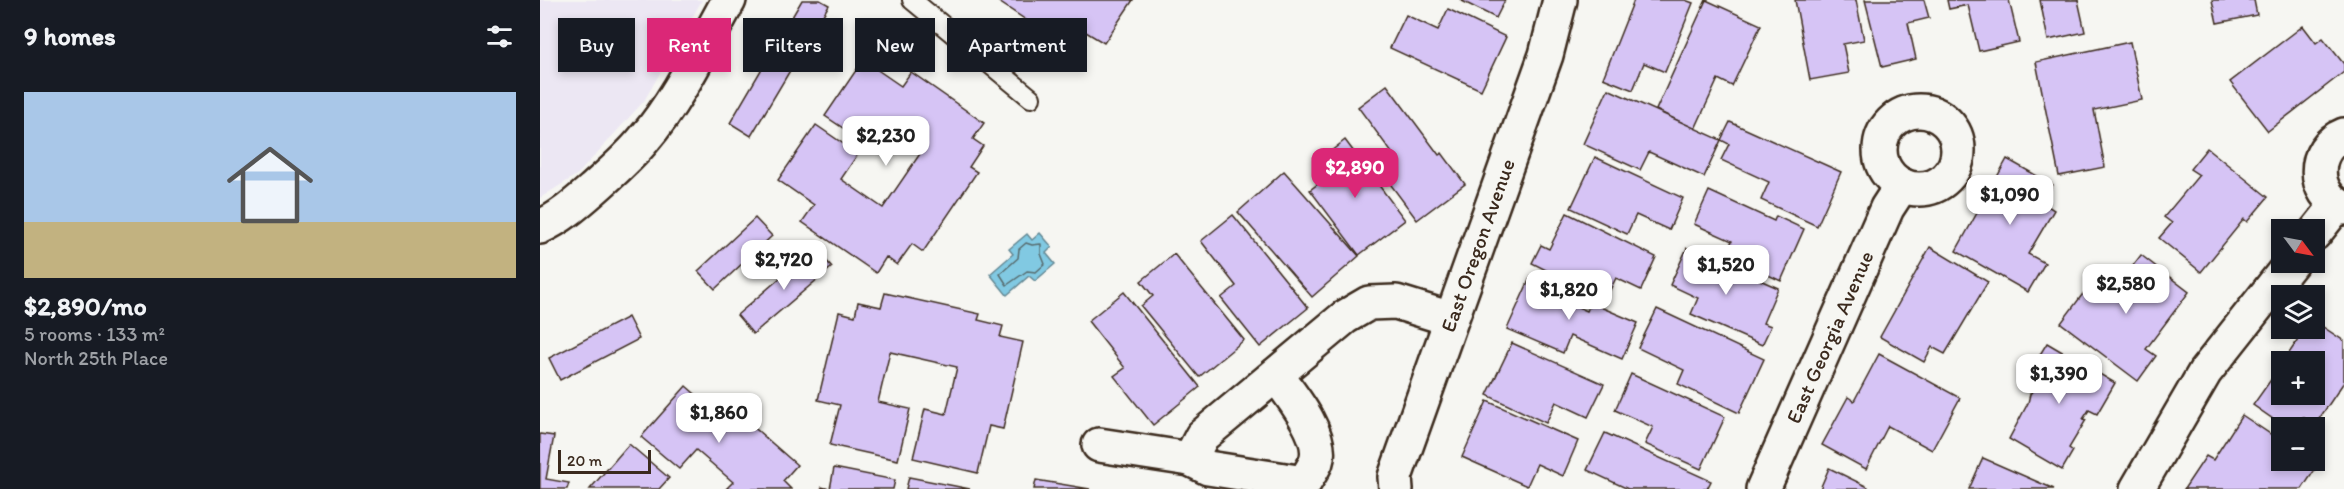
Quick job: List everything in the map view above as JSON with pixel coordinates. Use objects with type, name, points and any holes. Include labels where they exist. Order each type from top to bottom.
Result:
[{"type":"street","points":[[540,227],[556,220],[581,200],[618,167],[646,137],[675,94],[729,0]]},
{"type":"street","name":"East Oregon Avenue","points":[[1396,489],[1395,477],[1546,56],[1560,0]]},
{"type":"street","points":[[2325,222],[2340,206],[2326,196],[2320,184],[2318,171],[2327,146],[2344,135]]},
{"type":"street","name":"East Georgia Avenue","points":[[1763,489],[1887,208],[1902,185]]},
{"type":"street","points":[[2137,489],[2205,372],[2283,273]]},
{"type":"street","points":[[1190,459],[1202,436],[1345,317],[1369,303],[1396,302],[1451,320]]},
{"type":"street","points":[[1099,445],[1190,459],[1208,468],[1304,483],[1317,460],[1314,432],[1298,403],[1276,375]]},
{"type":"lane","points":[[912,0],[1031,98]]},
{"type":"shaded area","points":[[540,0],[702,0],[692,18],[647,18],[647,72],[661,72],[644,101],[578,174],[540,198]]},
{"type":"water","points":[[1040,233],[1052,247],[1046,253],[1055,264],[1035,281],[1029,276],[1007,295],[990,274],[1013,254],[1009,249],[1027,234],[1032,240]]},
{"type":"building","points":[[802,0],[820,0],[829,5],[821,18],[791,18]]},
{"type":"building","points":[[996,0],[1133,0],[1104,43],[1087,33],[1087,18],[1023,18]]},
{"type":"building","points":[[1460,0],[1505,0],[1496,18]]},
{"type":"building","points":[[1634,0],[1685,0],[1693,3],[1665,72],[1644,63],[1633,90],[1603,78]]},
{"type":"building","points":[[1706,0],[1761,25],[1732,86],[1718,79],[1695,129],[1656,110]]},
{"type":"building","points":[[1795,0],[1856,0],[1864,40],[1843,44],[1849,73],[1810,80]]},
{"type":"building","points":[[1865,0],[1924,0],[1929,18],[1908,23],[1916,59],[1882,67]]},
{"type":"building","points":[[1947,0],[2009,0],[2019,42],[1979,51],[1968,5],[1949,9]]},
{"type":"building","points":[[2040,0],[2078,0],[2085,32],[2048,40]]},
{"type":"building","points":[[2212,0],[2254,0],[2257,15],[2217,23]]},
{"type":"building","points":[[1448,9],[1506,37],[1481,90],[1390,48],[1406,15],[1438,30]]},
{"type":"building","points":[[2303,26],[2316,43],[2323,38],[2344,64],[2344,72],[2268,131],[2230,82]]},
{"type":"building","points":[[2130,42],[2142,100],[2094,110],[2105,167],[2059,176],[2036,62]]},
{"type":"building","points":[[760,72],[789,72],[751,136],[730,123]]},
{"type":"building","points":[[855,72],[881,72],[901,86],[911,72],[984,123],[973,139],[983,146],[969,167],[977,172],[923,252],[912,244],[897,265],[886,257],[876,273],[802,222],[814,205],[778,180],[816,125],[858,154],[841,179],[883,208],[924,148],[883,120],[867,144],[825,116]]},
{"type":"building","points":[[1387,85],[1439,155],[1442,153],[1465,184],[1417,220],[1382,173],[1398,161],[1358,107]]},
{"type":"building","points":[[1608,89],[1721,140],[1704,177],[1649,152],[1640,170],[1583,144]]},
{"type":"building","points":[[1730,122],[1841,172],[1817,226],[1761,200],[1769,182],[1721,160],[1729,144],[1721,140]]},
{"type":"building","points":[[1345,140],[1405,220],[1359,255],[1310,190],[1327,177],[1316,163]]},
{"type":"building","points":[[2207,148],[2268,197],[2247,222],[2244,219],[2201,272],[2159,238],[2172,223],[2164,217],[2199,175],[2190,169]]},
{"type":"building","points":[[1595,157],[1683,198],[1669,230],[1636,215],[1627,234],[1571,208]]},
{"type":"building","points":[[2007,159],[2053,185],[2043,203],[2054,210],[2028,254],[2045,263],[2028,292],[1956,251]]},
{"type":"building","points":[[1284,171],[1359,256],[1312,297],[1238,212]]},
{"type":"building","points":[[1709,191],[1774,221],[1776,216],[1804,229],[1781,281],[1725,255],[1732,241],[1694,224]]},
{"type":"building","points":[[1567,213],[1656,257],[1641,290],[1616,278],[1605,300],[1532,263],[1541,245],[1549,249]]},
{"type":"building","points":[[1233,215],[1308,308],[1260,347],[1221,298],[1236,286],[1201,241]]},
{"type":"building","points":[[755,218],[772,236],[715,289],[698,271]]},
{"type":"building","points":[[1930,247],[1988,282],[1945,354],[1932,347],[1924,362],[1880,337]]},
{"type":"building","points":[[815,248],[832,267],[753,334],[737,315]]},
{"type":"building","points":[[1687,248],[1778,288],[1763,323],[1771,326],[1762,345],[1691,314],[1698,298],[1670,285]]},
{"type":"building","points":[[1174,254],[1244,340],[1199,377],[1141,306],[1153,296],[1141,281]]},
{"type":"building","points":[[2141,255],[2189,292],[2146,349],[2156,356],[2138,381],[2061,323],[2100,271],[2118,285]]},
{"type":"building","points":[[1531,276],[1570,293],[1567,302],[1587,311],[1591,303],[1638,323],[1622,359],[1570,336],[1563,353],[1507,329]]},
{"type":"building","points":[[1124,292],[1200,387],[1153,425],[1114,376],[1125,368],[1088,321]]},
{"type":"building","points":[[885,293],[980,314],[978,320],[1003,326],[1000,337],[1023,342],[1003,429],[989,426],[978,473],[913,458],[925,409],[946,414],[957,367],[890,352],[878,402],[910,409],[898,460],[830,445],[840,405],[818,400],[839,312],[855,316],[858,302],[881,307]]},
{"type":"building","points":[[1657,309],[1764,359],[1739,413],[1678,384],[1684,370],[1638,348]]},
{"type":"building","points":[[628,317],[639,339],[560,380],[549,358]]},
{"type":"building","points":[[2325,328],[2344,341],[2344,382],[2320,417],[2271,418],[2253,405],[2271,380],[2271,405],[2325,405],[2325,351],[2290,351],[2299,339],[2325,339]]},
{"type":"building","points":[[1512,343],[1604,384],[1588,417],[1556,402],[1546,423],[1487,395]]},
{"type":"building","points":[[2047,343],[2115,383],[2097,414],[2089,410],[2083,419],[2086,420],[2069,448],[2073,451],[2062,470],[2009,439],[2028,403],[2030,394],[2040,381],[2028,374]]},
{"type":"building","points":[[1879,354],[1960,398],[1932,450],[1888,426],[1866,469],[1822,445],[1848,397],[1854,401]]},
{"type":"building","points":[[1631,374],[1725,417],[1701,469],[1645,444],[1653,427],[1615,410]]},
{"type":"building","points":[[686,386],[725,420],[734,410],[797,465],[783,481],[791,489],[726,489],[733,482],[696,450],[679,469],[641,437]]},
{"type":"building","points":[[1487,401],[1578,441],[1563,476],[1537,464],[1527,486],[1462,457]]},
{"type":"building","points":[[2242,415],[2271,435],[2271,471],[2314,471],[2302,489],[2184,489],[2206,456],[2213,460]]},
{"type":"building","points":[[1605,433],[1711,481],[1707,489],[1628,489],[1587,470]]},
{"type":"building","points":[[540,434],[554,436],[546,479],[569,483],[567,489],[540,489]]},
{"type":"building","points":[[629,444],[669,478],[659,489],[590,489]]},
{"type":"building","points":[[1983,458],[2054,489],[1969,489]]},
{"type":"building","points":[[834,468],[895,480],[893,489],[830,489]]},
{"type":"building","points":[[1829,468],[1868,487],[1867,489],[1820,489]]},
{"type":"building","points":[[909,477],[970,489],[906,489]]},
{"type":"building","points":[[1036,480],[1090,489],[1034,489]]}]
